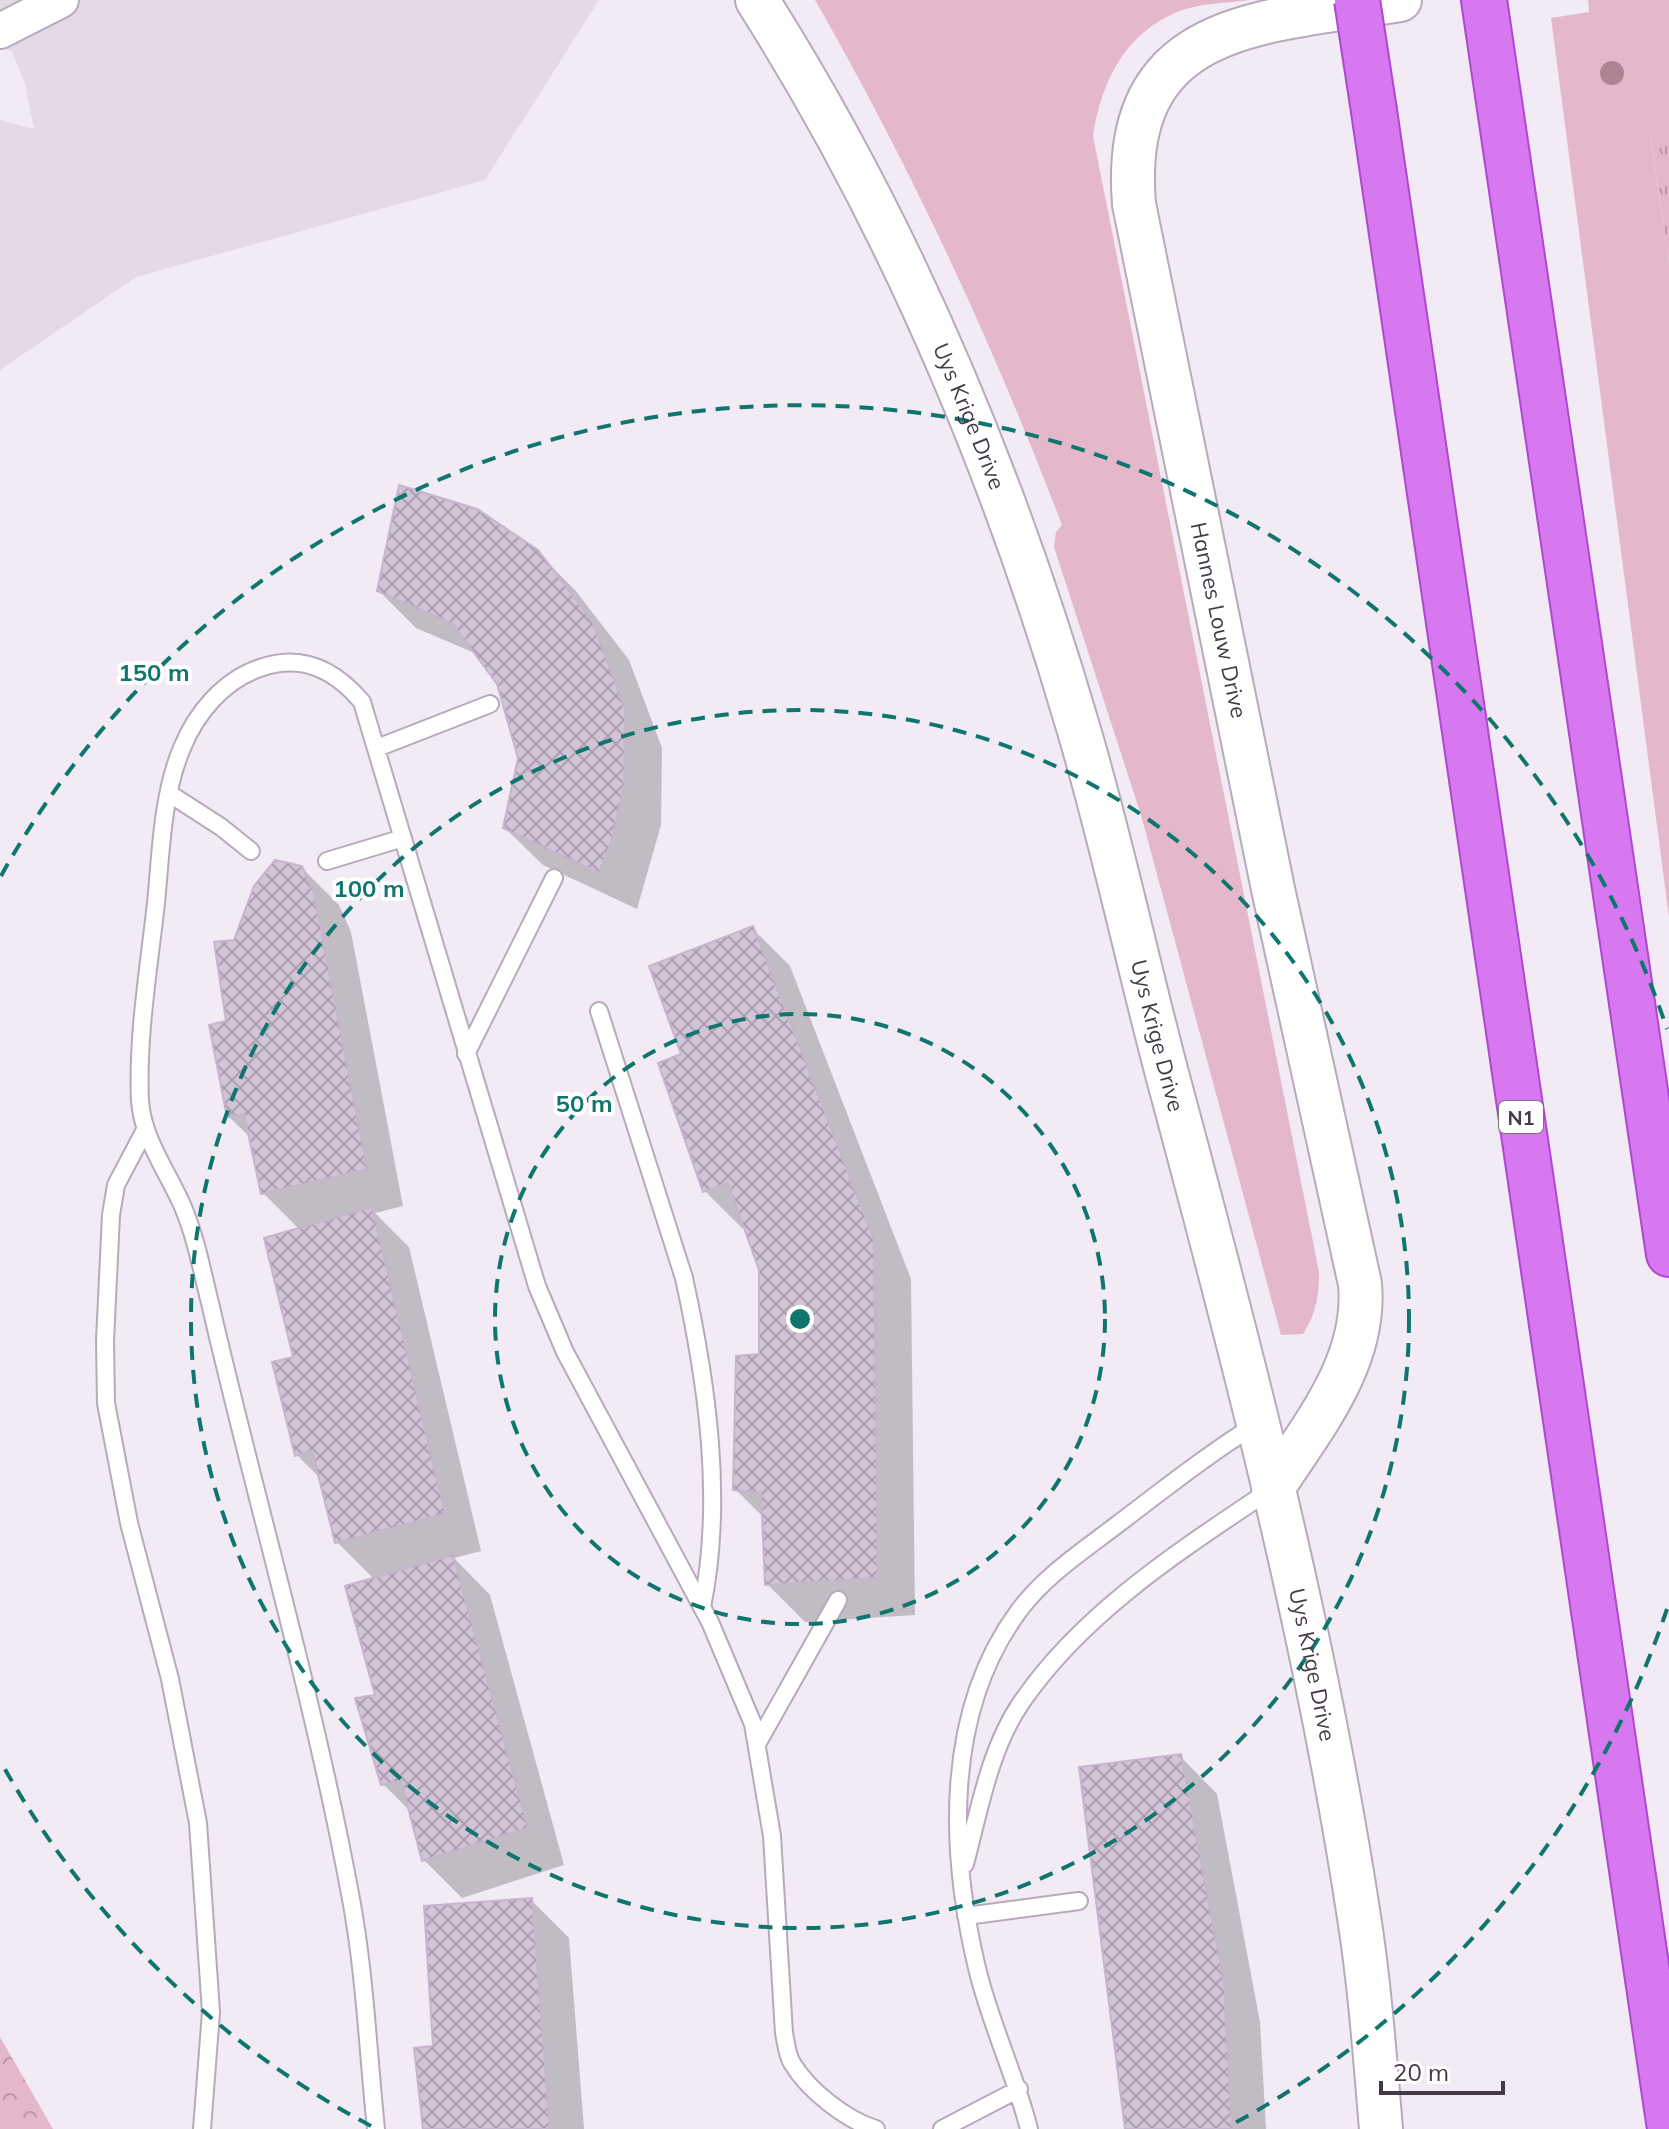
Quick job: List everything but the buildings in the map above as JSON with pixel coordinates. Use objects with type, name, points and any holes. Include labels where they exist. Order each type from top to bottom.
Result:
[{"type":"highway","name":"N1","points":[[1357,0],[1669,2122]]},
{"type":"highway","points":[[1484,0],[1669,1254]]},
{"type":"street","points":[[0,31],[61,0]]},
{"type":"street","name":"Uys Krige Drive","points":[[757,0],[803,73],[912,279],[993,475],[1029,575],[1101,809],[1273,1488],[1325,1717],[1360,1922],[1381,2129]]},
{"type":"street","name":"Hannes Louw Drive","points":[[1273,1488],[1323,1412],[1358,1338],[1360,1284],[1273,889],[1134,204],[1131,171],[1133,144],[1147,102],[1168,71],[1207,40],[1246,26],[1400,0]]},
{"type":"street","points":[[1257,1424],[1323,1412]]},
{"type":"lane","points":[[376,2129],[352,1904],[313,1711],[249,1475],[196,1247],[185,1211],[145,1130],[140,1100],[146,992],[170,794],[182,746],[216,695],[238,679],[280,663],[313,664],[345,682],[362,702],[537,1286],[565,1352],[702,1607],[740,1688],[757,1744],[772,1836],[784,2033],[791,2062],[812,2087],[848,2114],[876,2129]]},
{"type":"lane","points":[[377,748],[490,704]]},
{"type":"lane","points":[[170,794],[251,851]]},
{"type":"lane","points":[[327,861],[403,838]]},
{"type":"lane","points":[[466,1054],[554,878]]},
{"type":"lane","points":[[599,1011],[684,1278],[693,1320],[708,1427],[712,1538],[702,1607]]},
{"type":"lane","points":[[145,1130],[116,1185],[111,1215],[105,1341],[106,1403],[129,1523],[170,1679],[198,1823],[211,2012],[202,2129]]},
{"type":"lane","points":[[1029,2129],[1019,2089],[993,2028],[960,1885],[959,1815],[967,1730],[978,1684],[1019,1611],[1057,1570],[1214,1451],[1257,1424]]},
{"type":"lane","points":[[960,1885],[990,1772],[1020,1704],[1096,1616],[1273,1488]]},
{"type":"lane","points":[[757,1744],[838,1600]]},
{"type":"lane","points":[[966,1916],[1079,1901]]},
{"type":"lane","points":[[942,2129],[1019,2089]]},
{"type":"lane","points":[[837,2129],[848,2114]]},
{"type":"shaded area","points":[[0,0],[599,0],[485,180],[136,277],[0,370],[0,120],[34,129],[25,84],[12,51],[8,51],[0,41]]},
{"type":"green space","points":[[815,0],[1251,0],[1186,9],[1159,21],[1143,33],[1129,47],[1109,79],[1093,136],[1319,1272],[1316,1304],[1303,1334],[1281,1335],[1141,815],[1054,547],[1056,532],[1062,525],[1008,390],[949,258],[885,128]]},
{"type":"green space","points":[[1588,0],[1669,0],[1669,129],[1650,133],[1669,262],[1669,917],[1551,18],[1589,12]]},
{"type":"green space","points":[[1669,129],[1669,262],[1650,132]]},
{"type":"green space","points":[[0,2037],[53,2129],[0,2129]]}]
